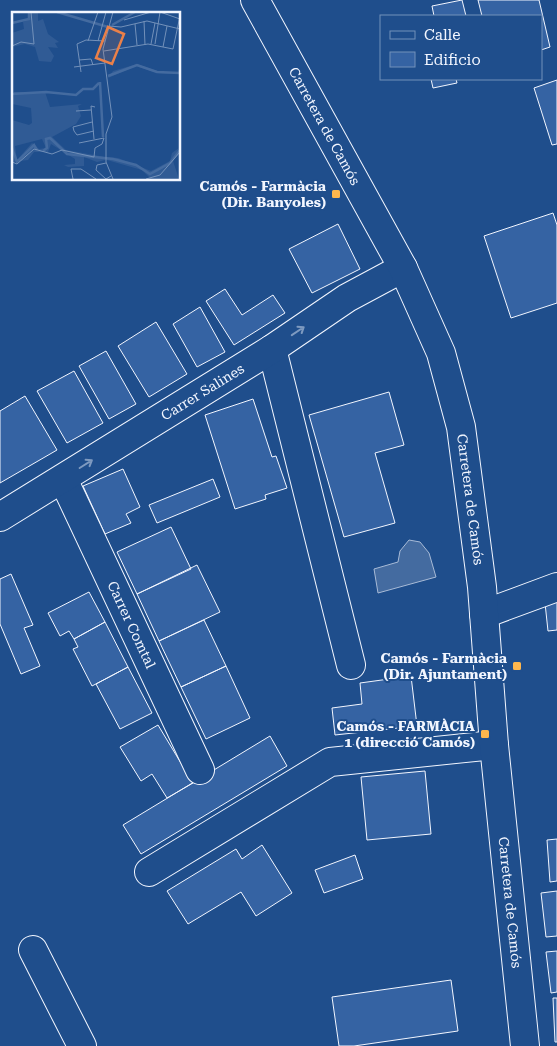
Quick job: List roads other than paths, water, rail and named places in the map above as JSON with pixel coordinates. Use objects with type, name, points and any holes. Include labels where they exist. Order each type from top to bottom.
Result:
[{"type":"street","name":"Carretera de Camós","points":[[254,0],[403,268],[441,353],[461,426],[484,614],[494,745],[525,1046]]},
{"type":"street","name":"Carrer Salines","points":[[0,517],[272,349],[347,298],[403,268]]},
{"type":"street","points":[[272,349],[350,664]]},
{"type":"street","name":"Carrer Comtal","points":[[63,479],[200,770]]},
{"type":"street","points":[[484,614],[557,588]]},
{"type":"street","points":[[149,872],[330,762],[494,745]]},
{"type":"street","points":[[33,950],[82,1046]]},
{"type":"water","points":[[409,540],[420,542],[429,553],[436,577],[378,593],[374,569],[398,562],[400,551]]},
{"type":"place","name":"Camós - Farmàcia (Dir. Banyoles)","points":[[336,194]]},
{"type":"place","name":"Camós - Farmàcia (Dir. Ajuntament)","points":[[517,666]]},
{"type":"place","name":"Camós - FARMÀCIA 1 (direcció Camós)","points":[[485,734]]}]
